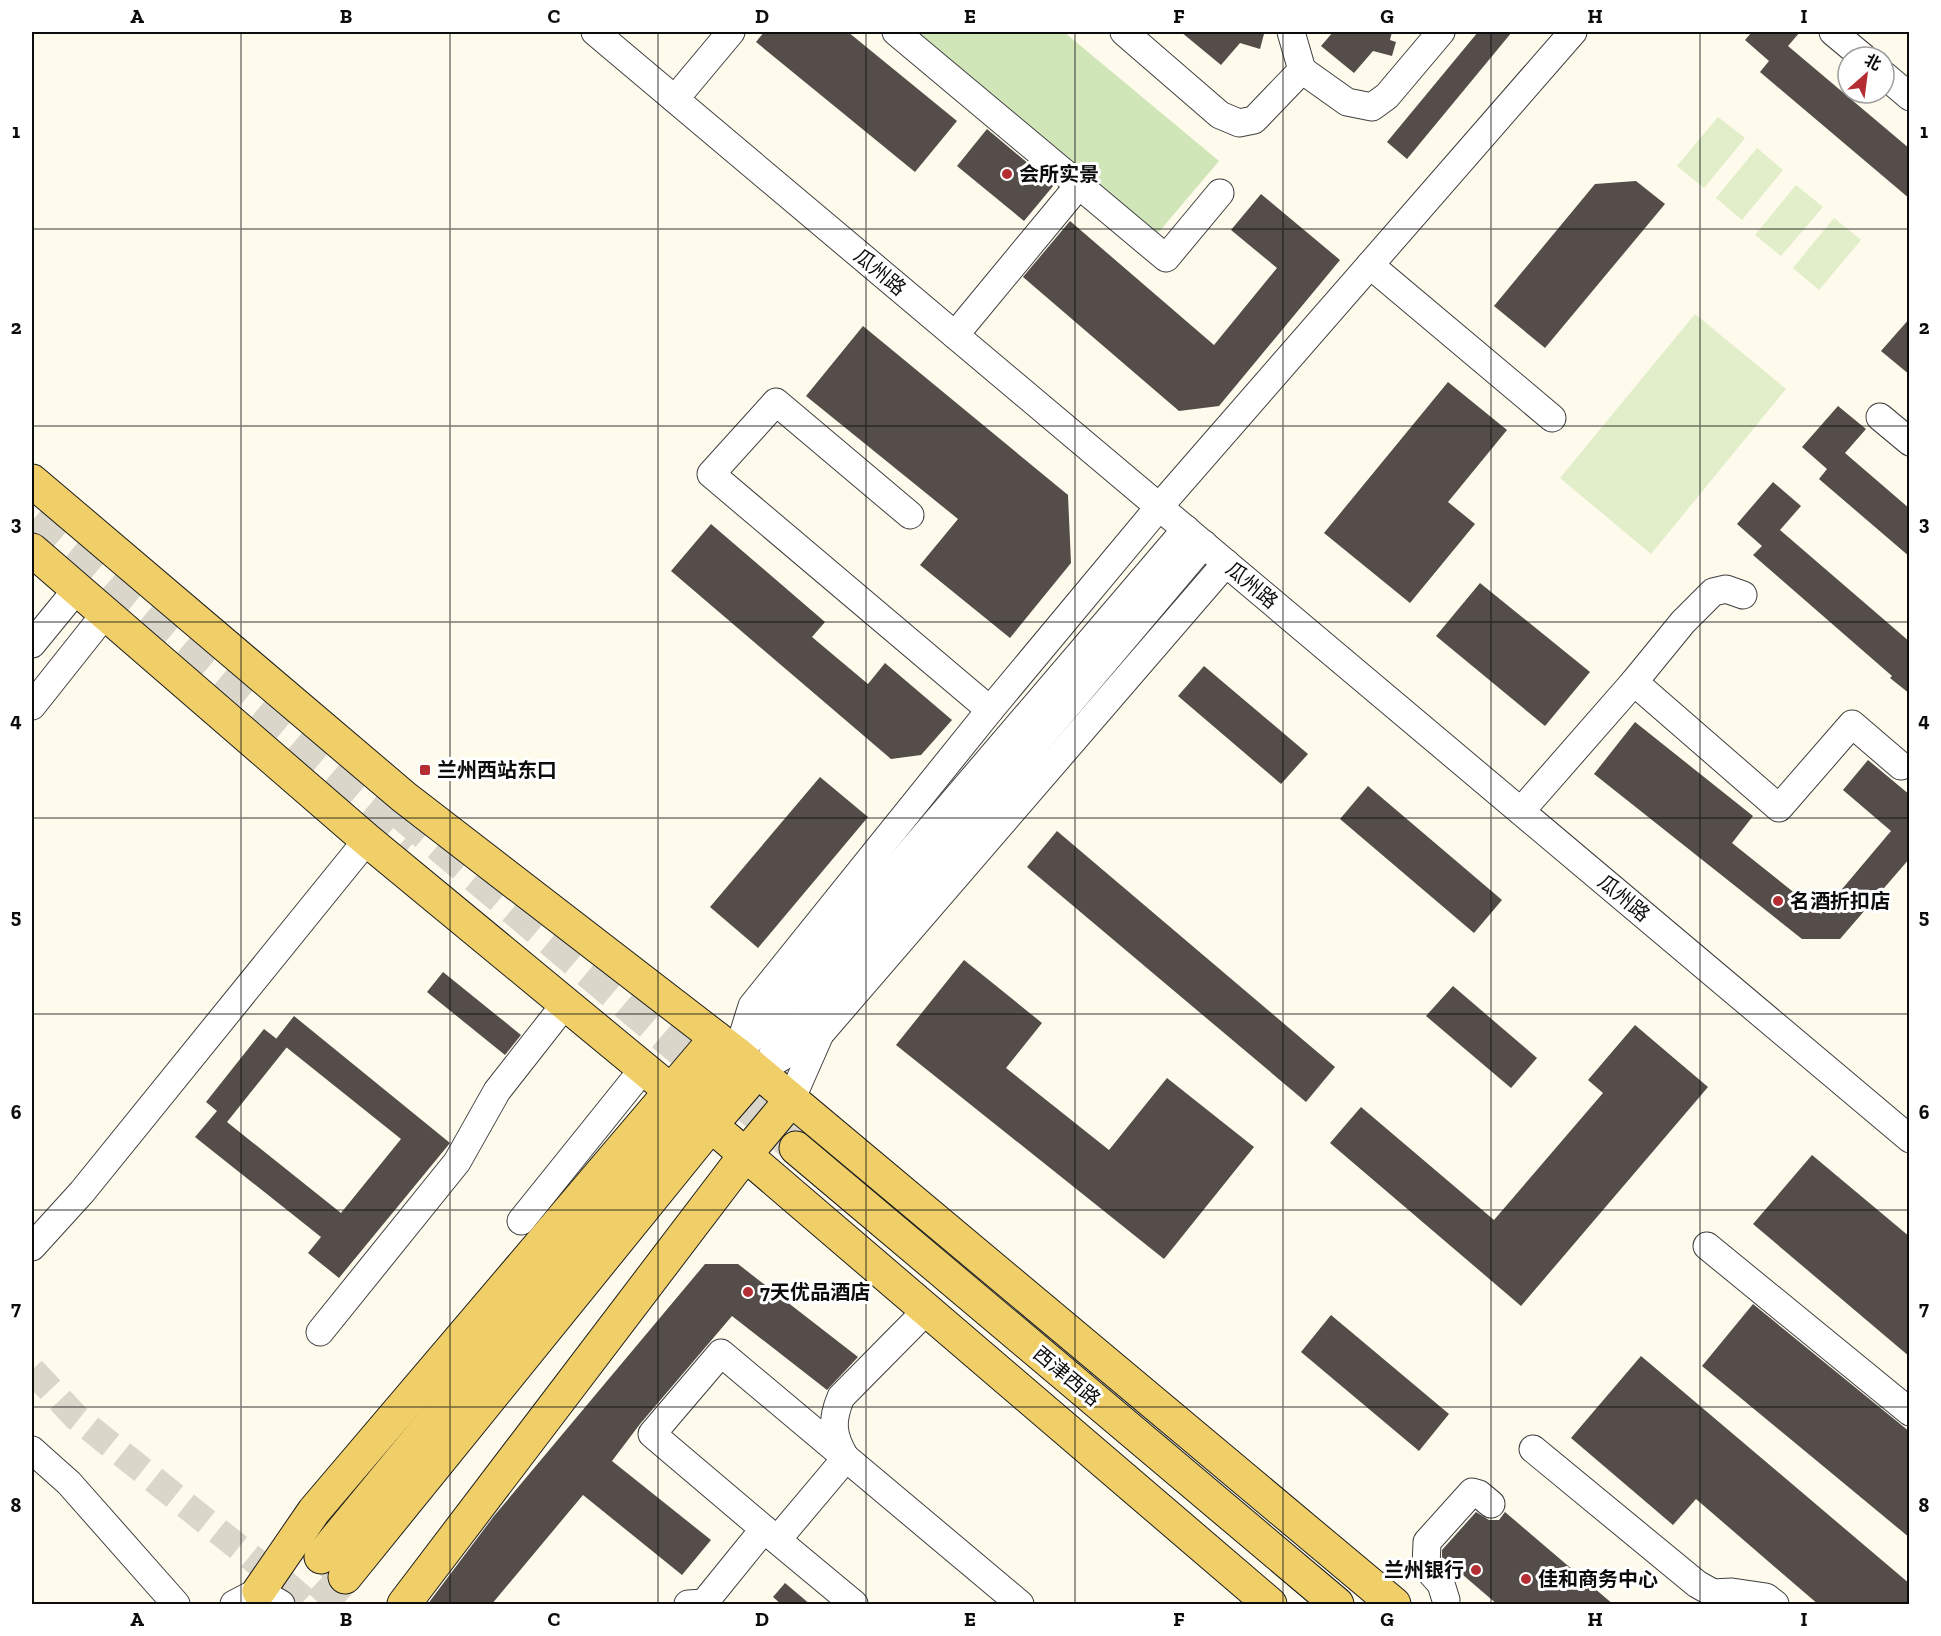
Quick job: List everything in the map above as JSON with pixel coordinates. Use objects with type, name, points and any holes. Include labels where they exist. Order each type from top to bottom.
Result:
[{"type":"main road","points":[[32,481],[404,796],[737,1055],[1394,1605]]},
{"type":"main road","points":[[32,550],[367,840],[746,1154],[1270,1605]]},
{"type":"main road","points":[[258,1600],[314,1511],[691,1108],[737,1055]]},
{"type":"main road","points":[[404,1605],[746,1154],[791,1100]]},
{"type":"main road","points":[[333,1567],[691,1108]]},
{"type":"main road","name":"西津西路","points":[[1310,1605],[791,1153],[1337,1605]]},
{"type":"street","name":"瓜州路","points":[[595,32],[1910,1139]]},
{"type":"street","points":[[675,99],[731,32]]},
{"type":"street","points":[[896,32],[1166,258],[1220,193]]},
{"type":"street","points":[[1124,32],[1220,115],[1239,123],[1254,120],[1302,70]]},
{"type":"street","points":[[1291,32],[1302,70],[1347,102],[1372,107],[1387,96],[1441,32]]},
{"type":"street","points":[[737,1055],[752,1006],[990,710],[1159,507],[1573,32]]},
{"type":"street","points":[[1833,32],[1849,45]]},
{"type":"street","points":[[1896,85],[1910,97]]},
{"type":"street","points":[[955,335],[1079,185]]},
{"type":"street","points":[[1370,265],[1552,418]]},
{"type":"street","points":[[910,515],[776,402],[711,474],[990,710]]},
{"type":"street","points":[[1880,417],[1910,442]]},
{"type":"street","points":[[737,1055],[1195,537]]},
{"type":"street","points":[[791,1100],[820,1034],[1226,563]]},
{"type":"street","points":[[32,644],[77,589]]},
{"type":"street","points":[[1528,817],[1641,688],[1683,622],[1713,592],[1726,589],[1743,595]]},
{"type":"street","points":[[32,706],[105,614]]},
{"type":"street","points":[[1641,688],[1779,808],[1852,724],[1901,766]]},
{"type":"street","points":[[32,1246],[82,1192],[367,840]]},
{"type":"street","points":[[320,1332],[457,1162],[496,1091],[566,1004]]},
{"type":"street","points":[[737,1055],[820,1034]]},
{"type":"street","points":[[520,1221],[644,1068]]},
{"type":"street","points":[[1707,1246],[1910,1413]]},
{"type":"street","points":[[846,1458],[837,1444],[833,1428],[834,1412],[840,1397],[927,1310]]},
{"type":"street","points":[[855,1605],[652,1434],[721,1353],[1020,1605]]},
{"type":"street","points":[[1533,1449],[1697,1584],[1713,1593],[1732,1592],[1766,1597],[1775,1605]]},
{"type":"street","points":[[32,1450],[69,1483],[176,1605]]},
{"type":"street","points":[[688,1605],[704,1603],[846,1458]]},
{"type":"street","points":[[1450,1603],[1441,1584],[1426,1567],[1427,1542],[1472,1492],[1479,1494],[1491,1504]]},
{"type":"green space","points":[[918,32],[1064,32],[1219,161],[1158,233]]},
{"type":"green space","points":[[1718,117],[1745,138],[1704,188],[1677,166]]},
{"type":"green space","points":[[1757,148],[1783,170],[1742,220],[1716,198]]},
{"type":"green space","points":[[1796,185],[1823,207],[1781,256],[1755,235]]},
{"type":"green space","points":[[1834,218],[1861,240],[1819,290],[1793,268]]},
{"type":"green space","points":[[1695,314],[1786,389],[1651,554],[1560,478]]},
{"type":"building","points":[[764,32],[848,32],[957,121],[915,172],[756,42]]},
{"type":"building","points":[[1181,32],[1256,32],[1264,34],[1260,49],[1240,43],[1221,65]]},
{"type":"building","points":[[1333,32],[1392,32],[1390,40],[1396,42],[1392,56],[1373,51],[1354,73],[1321,46]]},
{"type":"building","points":[[1478,32],[1512,32],[1407,159],[1387,142]]},
{"type":"building","points":[[1752,32],[1800,32],[1788,46],[1836,87],[1836,105],[1858,105],[1910,149],[1910,199],[1760,72],[1769,61],[1745,40]]},
{"type":"building","name":"会所实景","points":[[987,129],[1054,185],[1024,221],[957,166]]},
{"type":"building","points":[[1636,181],[1665,204],[1545,348],[1494,306],[1595,184]]},
{"type":"building","points":[[1261,194],[1340,260],[1219,406],[1179,411],[1023,277],[1070,221],[1214,345],[1277,268],[1231,230]]},
{"type":"building","points":[[1910,318],[1910,375],[1881,351]]},
{"type":"building","points":[[863,326],[1068,495],[1071,563],[1010,638],[920,565],[958,519],[806,396]]},
{"type":"building","points":[[1448,382],[1507,430],[1448,502],[1475,524],[1410,603],[1324,533]]},
{"type":"building","points":[[1838,406],[1866,429],[1845,453],[1910,509],[1910,557],[1819,479],[1827,469],[1802,447]]},
{"type":"building","points":[[1773,482],[1801,506],[1780,530],[1910,642],[1910,694],[1753,555],[1762,546],[1737,524]]},
{"type":"building","points":[[711,524],[825,622],[812,637],[868,684],[885,663],[952,720],[921,755],[891,759],[671,571]]},
{"type":"building","points":[[1480,583],[1590,672],[1545,726],[1436,636]]},
{"type":"building","points":[[1204,666],[1308,754],[1281,784],[1178,696]]},
{"type":"building","points":[[1635,722],[1753,816],[1732,843],[1821,914],[1891,831],[1843,790],[1868,760],[1910,795],[1910,858],[1840,939],[1802,939],[1594,774]]},
{"type":"building","points":[[820,777],[868,817],[758,948],[710,907]]},
{"type":"building","points":[[1368,786],[1502,900],[1474,933],[1340,819]]},
{"type":"building","points":[[1057,831],[1335,1067],[1306,1102],[1027,867]]},
{"type":"building","points":[[964,960],[1042,1023],[1006,1068],[1109,1150],[1167,1078],[1254,1147],[1164,1259],[896,1045]]},
{"type":"building","points":[[443,972],[521,1035],[505,1055],[427,992]]},
{"type":"building","points":[[1453,986],[1537,1058],[1511,1088],[1426,1016]]},
{"type":"building","points":[[294,1016],[450,1143],[339,1278],[308,1253],[321,1237],[195,1137],[217,1111],[206,1102],[264,1029],[276,1039]],"holes":[[[287,1047],[401,1139],[341,1213],[227,1122]]]},
{"type":"building","points":[[1635,1025],[1708,1087],[1521,1306],[1330,1143],[1361,1107],[1494,1220],[1603,1093],[1588,1080]]},
{"type":"building","points":[[1812,1155],[1910,1237],[1910,1357],[1753,1224]]},
{"type":"building","points":[[705,1264],[738,1264],[858,1357],[827,1390],[732,1316],[640,1424],[612,1461],[711,1540],[682,1575],[583,1495],[491,1605],[427,1605],[494,1516]]},
{"type":"building","points":[[1753,1304],[1910,1432],[1910,1538],[1702,1366]]},
{"type":"building","points":[[1331,1315],[1449,1414],[1419,1451],[1301,1352]]},
{"type":"building","points":[[1641,1356],[1910,1584],[1910,1605],[1819,1605],[1696,1499],[1673,1525],[1571,1438]]},
{"type":"building","name":"佳和商务中心","points":[[1476,1512],[1489,1520],[1499,1520],[1505,1512],[1614,1605],[1498,1605],[1442,1557],[1442,1550]]},
{"type":"building","points":[[785,1583],[811,1605],[782,1605],[773,1597]]},
{"type":"tunnel","points":[[32,521],[413,843]]},
{"type":"tunnel","points":[[401,813],[792,1144]]},
{"type":"tunnel","points":[[32,1370],[76,1417],[309,1604]]},
{"type":"tunnel","points":[[279,1604],[321,1557]]},
{"type":"tunnel","points":[[320,1604],[345,1577]]},
{"type":"place","name":"会所实景","points":[[1007,174]]},
{"type":"place","name":"兰州西站东口","points":[[425,770]]},
{"type":"place","name":"名酒折扣店","points":[[1778,901]]},
{"type":"place","name":"7天优品酒店","points":[[748,1292]]},
{"type":"place","name":"兰州银行","points":[[1476,1570]]},
{"type":"place","name":"佳和商务中心","points":[[1526,1579]]}]
